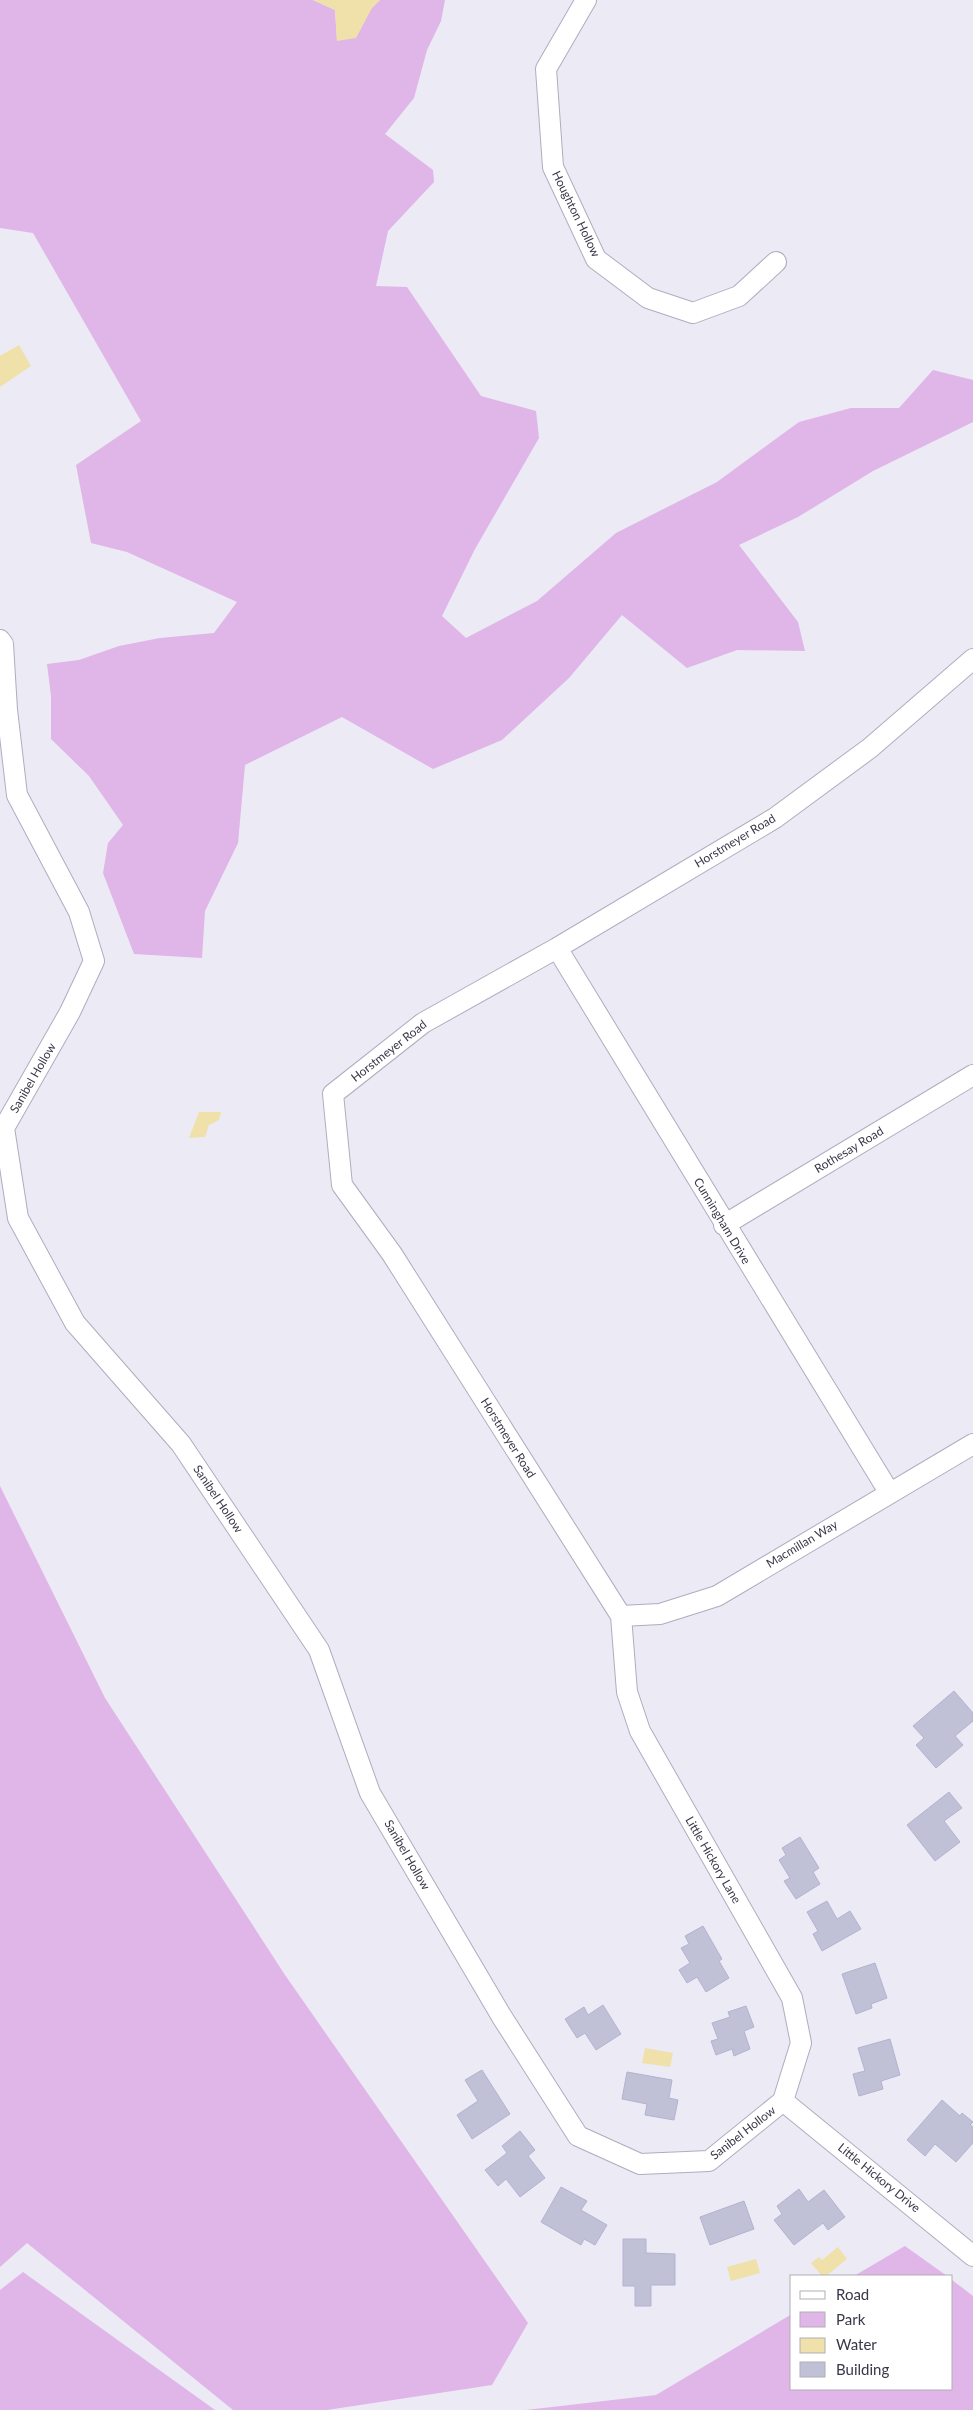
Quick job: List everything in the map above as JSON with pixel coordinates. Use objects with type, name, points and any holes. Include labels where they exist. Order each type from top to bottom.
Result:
[{"type":"street","name":"Houghton Hollow","points":[[586,0],[546,69],[553,167],[596,259],[648,298],[693,313],[739,296],[776,262]]},
{"type":"street","name":"Sanibel Hollow","points":[[0,640],[3,644],[17,795],[79,912],[94,961],[70,1012],[4,1128],[18,1218],[75,1323],[181,1444],[318,1650],[370,1793],[502,2017],[578,2136],[640,2164],[709,2161],[784,2101]]},
{"type":"street","name":"Horstmeyer Road","points":[[621,1616],[392,1254],[342,1185],[333,1094],[423,1023],[558,948],[775,818],[870,748],[973,659]]},
{"type":"street","name":"Cunningham Drive","points":[[558,948],[724,1225],[889,1492]]},
{"type":"street","name":"Rothesay Road","points":[[724,1225],[973,1075]]},
{"type":"street","name":"Macmillan Way","points":[[621,1616],[660,1614],[717,1596],[889,1492],[973,1444]]},
{"type":"street","name":"Little Hickory Lane","points":[[621,1616],[627,1692],[640,1731],[792,1998],[801,2043],[784,2101]]},
{"type":"street","name":"Little Hickory Drive","points":[[784,2101],[973,2256]]},
{"type":"green space","points":[[0,0],[313,0],[335,10],[337,41],[380,0],[445,0],[441,21],[427,50],[414,98],[385,134],[433,170],[434,182],[388,231],[376,286],[407,287],[481,396],[536,411],[539,438],[475,549],[442,616],[466,638],[537,601],[616,533],[717,482],[799,422],[851,408],[899,408],[933,370],[973,380],[973,422],[873,471],[798,517],[739,545],[798,622],[805,651],[737,650],[687,668],[622,615],[569,678],[502,740],[433,769],[342,717],[245,765],[238,843],[205,911],[202,958],[134,954],[103,873],[108,843],[123,825],[89,776],[51,739],[51,696],[47,664],[79,660],[119,646],[160,638],[214,633],[237,602],[127,552],[91,543],[76,465],[141,421],[33,233],[0,228]]},
{"type":"green space","points":[[0,1486],[105,1698],[285,1975],[528,2323],[492,2385],[327,2410],[233,2410],[27,2243],[0,2267]]},
{"type":"green space","points":[[905,2246],[946,2275],[856,2275]]},
{"type":"green space","points":[[23,2272],[215,2410],[0,2410],[0,2290]]},
{"type":"green space","points":[[953,2281],[973,2296],[973,2410],[526,2410],[656,2395],[790,2315],[790,2390],[953,2390]]},
{"type":"water","points":[[313,0],[380,0],[372,8],[356,38],[337,41],[335,10]]},
{"type":"water","points":[[19,345],[31,366],[0,387],[0,356]]},
{"type":"water","points":[[199,1112],[221,1112],[219,1120],[209,1125],[205,1137],[189,1138]]},
{"type":"water","points":[[645,2048],[673,2053],[670,2067],[642,2063]]},
{"type":"water","points":[[838,2247],[847,2259],[827,2275],[821,2275],[811,2263],[819,2257],[822,2260]]},
{"type":"water","points":[[756,2259],[760,2273],[731,2281],[727,2267]]},
{"type":"building","points":[[954,1691],[973,1713],[973,1721],[955,1736],[963,1745],[936,1768],[916,1745],[924,1738],[913,1726]]},
{"type":"building","points":[[949,1792],[962,1808],[944,1821],[960,1842],[935,1861],[907,1825]]},
{"type":"building","points":[[800,1837],[819,1868],[813,1872],[820,1884],[796,1899],[784,1881],[790,1878],[779,1860],[786,1855],[782,1848]]},
{"type":"building","points":[[827,1901],[837,1919],[850,1911],[861,1929],[822,1951],[813,1934],[818,1931],[807,1912]]},
{"type":"building","points":[[703,1926],[722,1959],[719,1961],[729,1978],[706,1992],[697,1977],[687,1983],[679,1970],[690,1963],[681,1948],[689,1944],[685,1936]]},
{"type":"building","points":[[875,1963],[887,1998],[871,2004],[872,2008],[856,2014],[842,1974]]},
{"type":"building","points":[[603,2005],[621,2034],[596,2050],[585,2033],[577,2038],[565,2019],[584,2007],[588,2015]]},
{"type":"building","points":[[746,2006],[754,2027],[744,2031],[750,2049],[734,2056],[732,2049],[716,2055],[711,2041],[718,2039],[712,2023],[730,2017],[728,2012]]},
{"type":"building","points":[[890,2039],[900,2075],[881,2081],[883,2089],[859,2096],[853,2074],[865,2071],[858,2048]]},
{"type":"building","points":[[482,2070],[510,2114],[472,2139],[457,2115],[478,2101],[465,2080]]},
{"type":"building","points":[[627,2072],[672,2080],[669,2098],[678,2100],[674,2120],[645,2115],[647,2104],[622,2099]]},
{"type":"building","points":[[942,2100],[960,2116],[962,2113],[973,2122],[970,2125],[973,2127],[973,2143],[956,2162],[935,2144],[925,2156],[907,2140]]},
{"type":"building","points":[[520,2131],[535,2150],[528,2156],[545,2178],[520,2197],[506,2179],[498,2186],[485,2170],[507,2153],[502,2146]]},
{"type":"building","points":[[561,2187],[587,2201],[581,2210],[607,2225],[595,2245],[584,2239],[581,2245],[541,2222]]},
{"type":"building","points":[[799,2189],[808,2202],[824,2190],[845,2217],[828,2230],[823,2223],[794,2245],[774,2220],[782,2214],[777,2206]]},
{"type":"building","points":[[744,2201],[754,2229],[710,2245],[700,2217]]},
{"type":"building","points":[[623,2239],[646,2239],[646,2253],[675,2254],[675,2285],[651,2285],[651,2306],[635,2306],[635,2286],[623,2286]]}]
